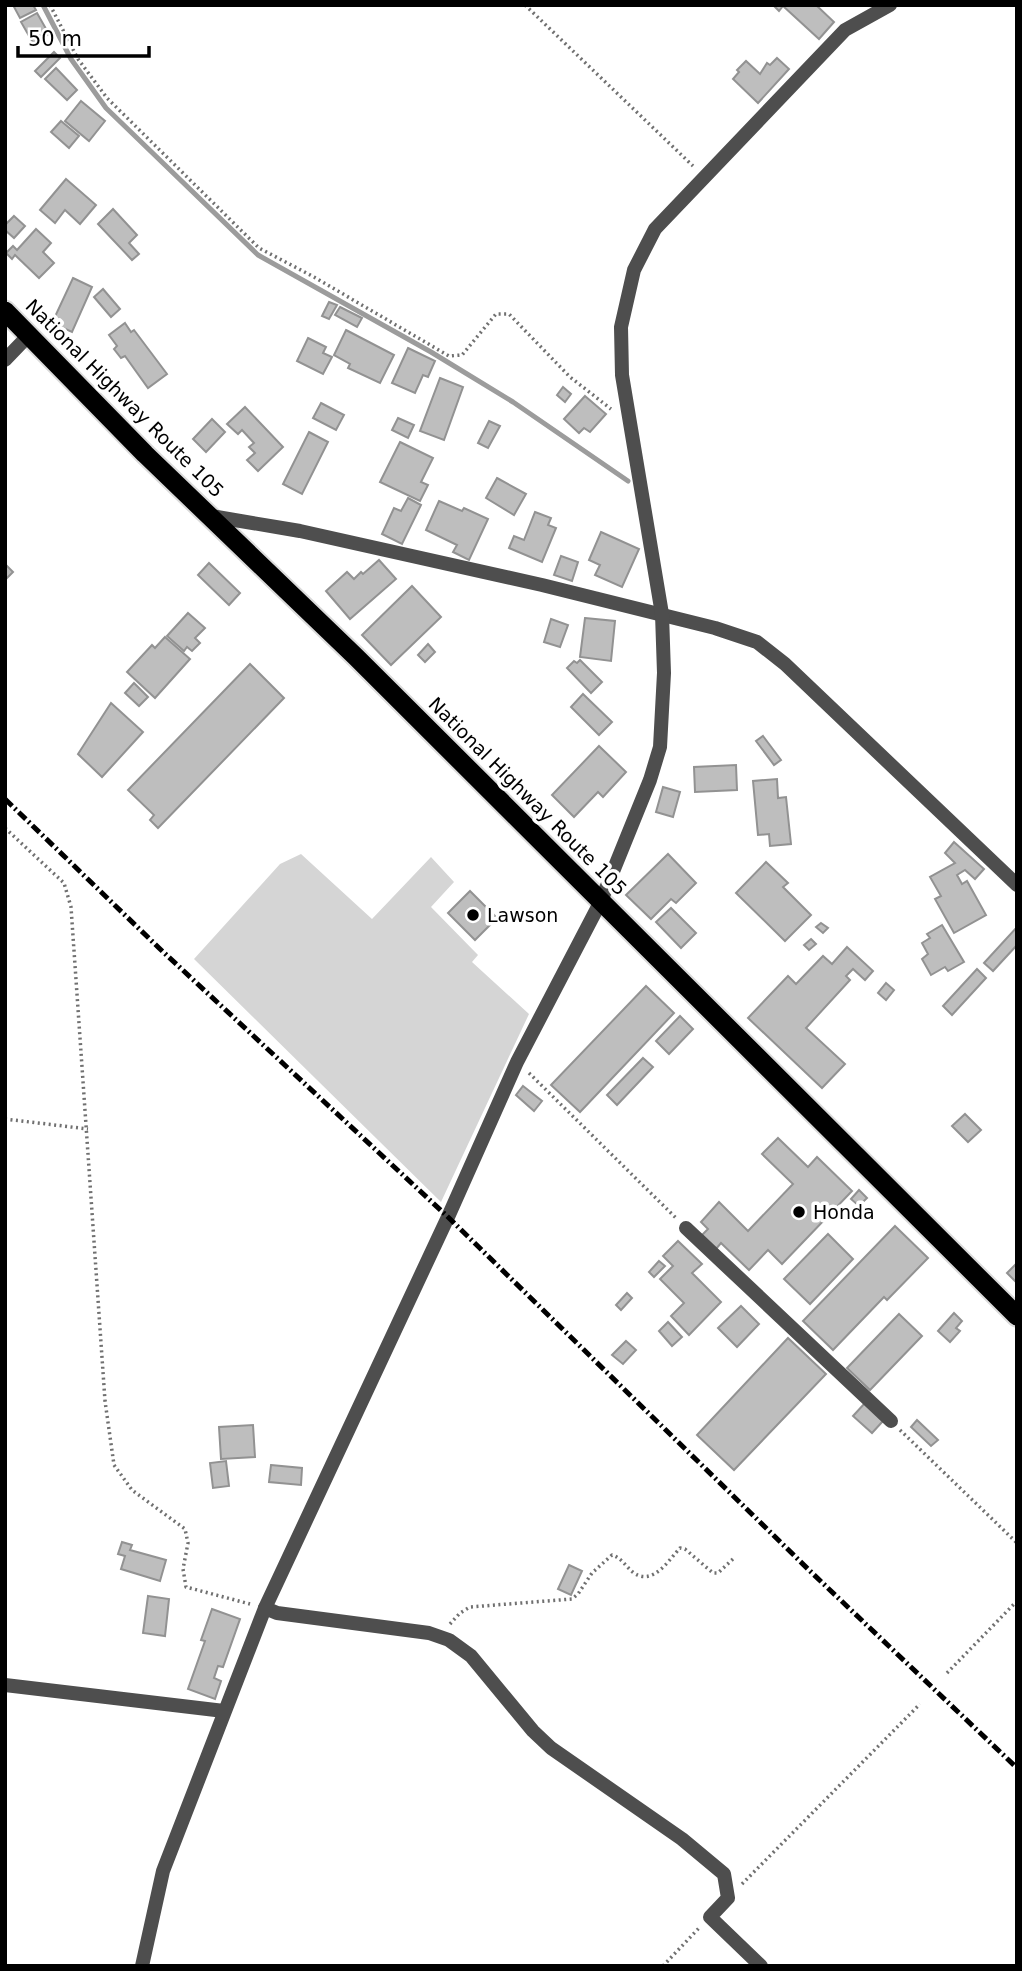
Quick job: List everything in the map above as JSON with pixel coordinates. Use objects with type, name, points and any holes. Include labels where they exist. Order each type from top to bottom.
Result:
[{"type":"highway","name":"National Highway Route 105","points":[[5,311],[145,454],[356,657],[1017,1316]]},
{"type":"street","points":[[142,1966],[163,1871],[265,1608],[448,1217],[517,1062],[601,901],[650,780],[660,747],[664,673],[662,614],[622,375],[621,327],[634,270],[655,229],[845,30],[890,5]]},
{"type":"street","points":[[5,360],[29,335]]},
{"type":"street","points":[[211,516],[326,536],[662,614],[757,642],[795,674],[1017,885]]},
{"type":"street","points":[[686,1228],[891,1422]]},
{"type":"street","points":[[265,1608],[277,1613],[429,1633],[449,1640],[471,1656],[533,1731],[551,1748],[682,1839],[724,1874],[728,1898],[710,1917],[761,1966]]},
{"type":"street","points":[[5,1685],[224,1711]]},
{"type":"path","points":[[50,5],[78,59],[107,98],[259,248],[449,356],[462,355],[496,314],[509,314],[570,377],[611,409],[627,408]]},
{"type":"path","points":[[525,5],[704,177]]},
{"type":"path","points":[[5,828],[64,883],[71,907],[105,1401],[114,1465],[132,1490],[185,1529],[188,1543],[183,1569],[186,1587],[265,1608]]},
{"type":"path","points":[[517,1062],[686,1228]]},
{"type":"path","points":[[5,1119],[88,1129]]},
{"type":"path","points":[[891,1422],[1017,1543]]},
{"type":"path","points":[[442,1637],[451,1622],[470,1607],[572,1599],[592,1573],[612,1555],[617,1556],[636,1574],[645,1577],[653,1577],[680,1548],[685,1549],[713,1573],[719,1573],[734,1558]]},
{"type":"path","points":[[947,1673],[1017,1601]]},
{"type":"path","points":[[728,1898],[920,1704]]},
{"type":"path","points":[[663,1966],[710,1917]]},
{"type":"shaded area","points":[[301,854],[372,919],[431,857],[454,882],[431,907],[478,955],[472,962],[529,1014],[441,1202],[194,959],[280,864]]},
{"type":"building","points":[[13,5],[33,5],[36,10],[20,18]]},
{"type":"building","points":[[773,5],[816,5],[834,22],[819,39],[783,6],[779,11]]},
{"type":"building","points":[[37,13],[49,34],[33,43],[21,22]]},
{"type":"building","points":[[54,52],[60,58],[41,77],[35,71]]},
{"type":"building","points":[[777,58],[789,69],[758,103],[733,79],[746,61],[760,74],[767,63],[770,65]]},
{"type":"building","points":[[56,68],[77,90],[67,100],[45,79]]},
{"type":"building","points":[[81,101],[105,121],[89,141],[65,121]]},
{"type":"building","points":[[61,121],[79,136],[69,148],[51,132]]},
{"type":"building","points":[[66,179],[96,205],[80,224],[65,210],[55,223],[40,210]]},
{"type":"building","points":[[113,209],[137,235],[129,243],[139,254],[132,260],[98,224]]},
{"type":"building","points":[[14,216],[25,226],[14,238],[5,230],[5,225]]},
{"type":"building","points":[[36,229],[51,243],[43,252],[54,263],[39,278],[15,255],[12,259],[6,253],[13,246],[17,250]]},
{"type":"building","points":[[73,278],[92,287],[72,332],[52,323]]},
{"type":"building","points":[[103,289],[120,309],[111,317],[94,297]]},
{"type":"building","points":[[329,302],[337,305],[329,319],[322,316]]},
{"type":"building","points":[[340,307],[362,318],[357,327],[335,315]]},
{"type":"building","points":[[125,323],[131,332],[134,330],[167,374],[148,388],[125,356],[121,358],[114,349],[117,346],[109,335]]},
{"type":"building","points":[[346,330],[394,355],[380,383],[348,368],[350,364],[334,355]]},
{"type":"building","points":[[308,338],[326,347],[323,353],[332,357],[323,374],[297,361]]},
{"type":"building","points":[[408,348],[435,361],[428,377],[423,375],[415,393],[392,383]]},
{"type":"building","points":[[440,378],[463,387],[444,440],[420,431]]},
{"type":"building","points":[[563,387],[571,394],[565,402],[557,395]]},
{"type":"building","points":[[585,396],[606,414],[590,432],[584,428],[579,433],[564,419]]},
{"type":"building","points":[[321,403],[344,415],[336,430],[313,418]]},
{"type":"building","points":[[245,407],[283,447],[258,471],[247,460],[255,453],[249,447],[254,443],[242,430],[238,434],[227,424]]},
{"type":"building","points":[[398,418],[414,425],[408,438],[392,430]]},
{"type":"building","points":[[212,419],[225,432],[206,452],[193,439]]},
{"type":"building","points":[[489,421],[500,426],[488,448],[478,443]]},
{"type":"building","points":[[309,432],[328,442],[302,494],[283,484]]},
{"type":"building","points":[[400,442],[433,458],[421,482],[428,485],[420,501],[380,482]]},
{"type":"building","points":[[497,478],[526,494],[514,515],[486,498]]},
{"type":"building","points":[[408,498],[421,505],[402,544],[382,534],[394,508],[401,511]]},
{"type":"building","points":[[439,501],[488,519],[469,560],[453,552],[457,545],[426,530]]},
{"type":"building","points":[[535,512],[551,518],[548,525],[556,528],[542,562],[509,548],[514,536],[524,540]]},
{"type":"building","points":[[601,532],[639,549],[622,587],[595,575],[600,565],[589,560]]},
{"type":"building","points":[[561,556],[578,562],[572,581],[554,575]]},
{"type":"building","points":[[379,560],[396,579],[350,619],[326,591],[347,572],[354,579]]},
{"type":"building","points":[[209,563],[240,593],[229,605],[198,575]]},
{"type":"building","points":[[5,564],[13,572],[5,580]]},
{"type":"building","points":[[412,586],[441,617],[391,665],[362,635]]},
{"type":"building","points":[[188,613],[205,628],[195,638],[200,643],[192,651],[187,647],[184,651],[167,636]]},
{"type":"building","points":[[585,618],[615,621],[611,661],[580,657]]},
{"type":"building","points":[[551,619],[568,625],[560,647],[544,642]]},
{"type":"building","points":[[165,637],[190,659],[155,698],[127,672],[152,645],[155,648]]},
{"type":"building","points":[[428,644],[435,652],[425,662],[418,655]]},
{"type":"building","points":[[580,660],[602,682],[591,693],[567,668],[574,661],[577,663]]},
{"type":"building","points":[[250,664],[284,698],[158,828],[150,820],[154,815],[128,790]]},
{"type":"building","points":[[134,683],[148,697],[139,706],[125,693]]},
{"type":"building","points":[[583,694],[612,722],[599,735],[571,707]]},
{"type":"building","points":[[111,703],[143,732],[102,777],[78,754]]},
{"type":"building","points":[[763,736],[781,760],[774,765],[756,741]]},
{"type":"building","points":[[599,746],[626,772],[603,797],[598,792],[574,817],[552,795]]},
{"type":"building","points":[[736,765],[737,790],[695,792],[694,767]]},
{"type":"building","points":[[777,779],[778,798],[786,797],[791,844],[770,846],[769,834],[758,835],[753,781]]},
{"type":"building","points":[[663,787],[680,792],[673,817],[656,812]]},
{"type":"building","points":[[954,842],[984,869],[975,879],[965,870],[957,875],[962,884],[967,881],[986,915],[954,933],[935,899],[941,896],[930,877],[955,863],[945,853]]},
{"type":"building","points":[[668,854],[696,883],[676,903],[671,899],[651,919],[626,895]]},
{"type":"building","points":[[766,862],[788,883],[783,887],[811,915],[785,941],[736,893]]},
{"type":"building","name":"Lawson","points":[[470,891],[497,918],[475,940],[448,913]]},
{"type":"building","points":[[671,908],[696,933],[681,948],[656,922]]},
{"type":"building","points":[[821,923],[828,928],[823,933],[816,927]]},
{"type":"building","points":[[942,925],[964,962],[948,971],[945,967],[931,975],[922,959],[928,954],[922,943],[930,938],[927,934]]},
{"type":"building","points":[[1017,927],[1017,945],[993,971],[984,963]]},
{"type":"building","points":[[811,939],[816,944],[809,950],[804,945]]},
{"type":"building","points":[[847,947],[873,971],[865,980],[853,969],[846,976],[850,980],[806,1028],[845,1064],[822,1088],[748,1018],[788,976],[796,984],[823,956],[832,964]]},
{"type":"building","points":[[977,969],[986,978],[952,1015],[943,1006]]},
{"type":"building","points":[[886,983],[894,990],[886,1000],[878,993]]},
{"type":"building","points":[[646,986],[674,1013],[580,1112],[551,1085]]},
{"type":"building","points":[[680,1016],[693,1029],[669,1054],[656,1041]]},
{"type":"building","points":[[643,1058],[653,1067],[617,1105],[607,1095]]},
{"type":"building","points":[[523,1086],[542,1101],[534,1111],[516,1095]]},
{"type":"building","points":[[965,1114],[981,1130],[968,1142],[952,1126]]},
{"type":"building","name":"Honda","points":[[778,1138],[808,1167],[817,1157],[852,1191],[782,1264],[768,1250],[749,1270],[721,1243],[716,1249],[702,1235],[708,1229],[701,1222],[719,1202],[748,1231],[793,1184],[762,1154]]},
{"type":"building","points":[[859,1190],[867,1198],[859,1206],[851,1199]]},
{"type":"building","points":[[895,1226],[928,1258],[887,1300],[884,1297],[833,1350],[803,1321]]},
{"type":"building","points":[[828,1234],[853,1259],[810,1304],[784,1279]]},
{"type":"building","points":[[678,1241],[702,1264],[692,1273],[721,1302],[689,1335],[671,1316],[684,1303],[660,1279],[673,1266],[663,1256]]},
{"type":"building","points":[[659,1261],[665,1266],[654,1277],[649,1272]]},
{"type":"building","points":[[1017,1263],[1017,1283],[1007,1273]]},
{"type":"building","points":[[627,1293],[632,1298],[621,1310],[616,1305]]},
{"type":"building","points":[[741,1306],[759,1324],[737,1347],[718,1328]]},
{"type":"building","points":[[954,1313],[962,1321],[956,1328],[960,1331],[950,1342],[938,1331]]},
{"type":"building","points":[[899,1314],[922,1336],[870,1390],[847,1368]]},
{"type":"building","points":[[668,1322],[682,1337],[672,1346],[659,1331]]},
{"type":"building","points":[[788,1338],[826,1374],[734,1470],[697,1435]]},
{"type":"building","points":[[626,1341],[636,1350],[623,1364],[612,1355]]},
{"type":"building","points":[[865,1403],[883,1421],[872,1433],[853,1416]]},
{"type":"building","points":[[917,1420],[938,1440],[931,1446],[911,1427]]},
{"type":"building","points":[[253,1425],[255,1457],[221,1459],[219,1427]]},
{"type":"building","points":[[226,1461],[229,1486],[213,1488],[210,1463]]},
{"type":"building","points":[[271,1465],[302,1468],[301,1485],[269,1482]]},
{"type":"building","points":[[122,1542],[132,1545],[130,1550],[166,1560],[160,1581],[121,1569],[125,1556],[118,1554]]},
{"type":"building","points":[[569,1565],[582,1571],[571,1595],[558,1589]]},
{"type":"building","points":[[148,1596],[169,1599],[165,1636],[143,1633]]},
{"type":"building","points":[[212,1609],[240,1619],[223,1667],[218,1666],[214,1678],[221,1681],[215,1699],[188,1689],[205,1641],[201,1640]]},
{"type":"waterway","points":[[43,5],[71,59],[106,108],[258,255],[431,352],[513,402],[628,481]]},
{"type":"railway","points":[[5,799],[159,948],[448,1217],[810,1571],[1017,1768]]},
{"type":"place","name":"Lawson","points":[[473,915]]},
{"type":"place","name":"Honda","points":[[799,1212]]}]
